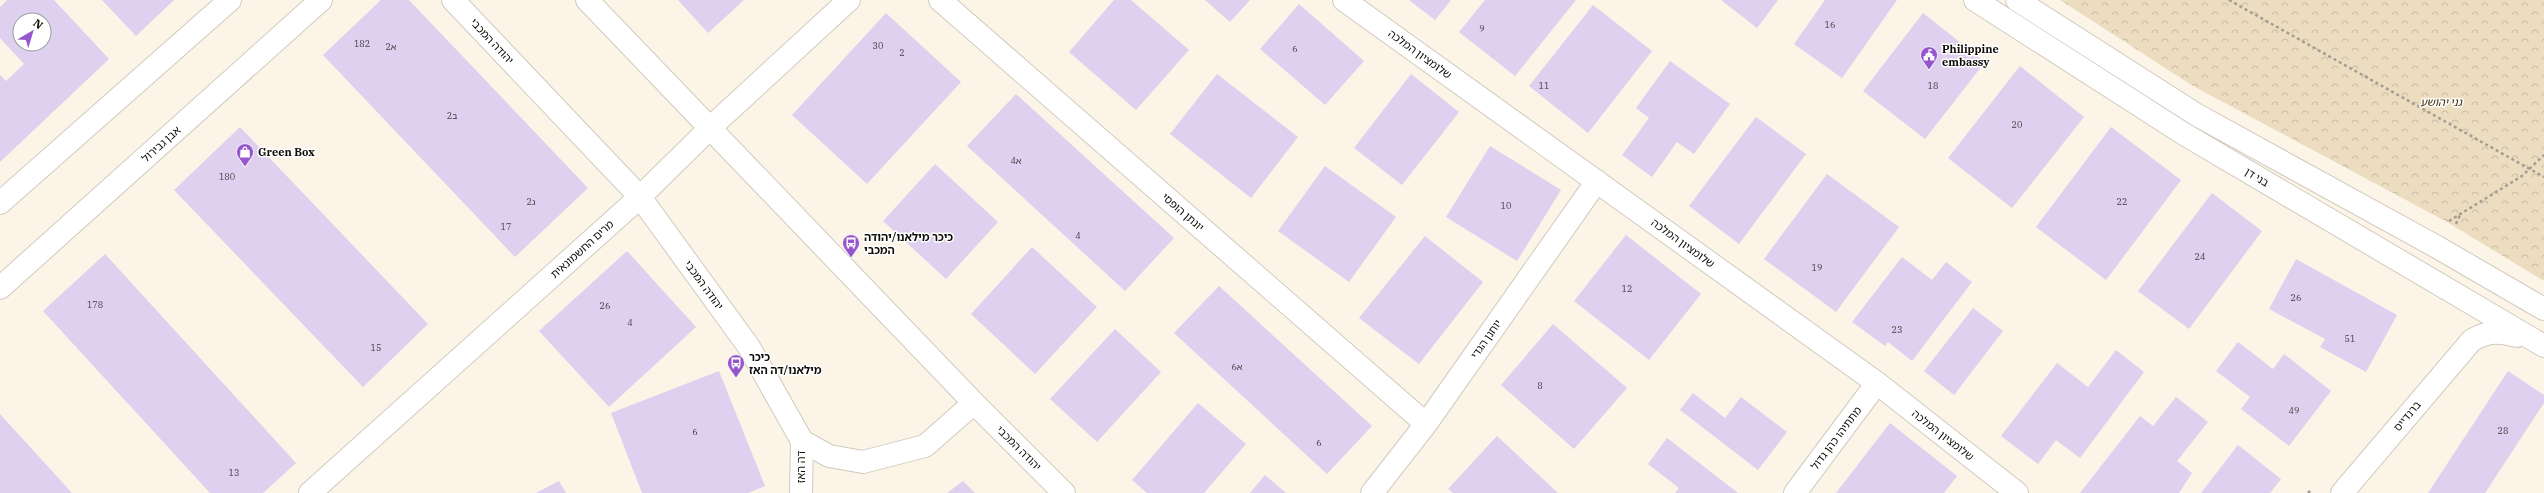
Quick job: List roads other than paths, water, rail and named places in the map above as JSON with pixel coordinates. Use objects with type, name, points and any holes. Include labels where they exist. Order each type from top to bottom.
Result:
[{"type":"street","points":[[0,203],[230,0]]},
{"type":"street","name":"אבן גבירול","points":[[0,288],[321,0]]},
{"type":"street","name":"יהודה המכבי","points":[[453,0],[640,197],[749,347],[802,441]]},
{"type":"street","name":"יהודה המכבי","points":[[587,0],[711,127],[974,403],[1064,493]]},
{"type":"street","name":"מרים החשמונאית","points":[[316,491],[640,197],[711,127],[849,0]]},
{"type":"street","name":"יונתן הופסי","points":[[940,0],[1426,424]]},
{"type":"street","name":"שלומציון המלכה","points":[[1344,0],[1877,383],[2017,493]]},
{"type":"street","name":"בני דן","points":[[1975,0],[2184,134],[2538,343]]},
{"type":"street","points":[[2017,0],[2197,115],[2446,252],[2544,309]]},
{"type":"street","name":"יוחנן הגדי","points":[[1372,493],[1426,424],[1597,181]]},
{"type":"street","name":"ברנדייס","points":[[2446,252],[2466,272],[2474,285],[2478,308],[2472,340]]},
{"type":"street","name":"ברנדייס","points":[[2342,493],[2472,340],[2488,332],[2504,332],[2538,343]]},
{"type":"street","name":"מתתיהו כהן גדול","points":[[1795,493],[1877,383]]},
{"type":"street","points":[[802,441],[829,456],[863,462],[925,446],[974,403]]},
{"type":"street","name":"דה האז","points":[[801,493],[802,441]]},
{"type":"place","name":"Philippine embassy","points":[[1929,70]]},
{"type":"place","name":"Green Box","points":[[245,167]]},
{"type":"place","name":"כיכר מילאנו/יהודה המכבי","points":[[851,258]]},
{"type":"place","name":"כיכר מילאנו/דה האז","points":[[736,378]]},
{"type":"park label","name":"גני יהושע","points":[[2441,102]]}]
